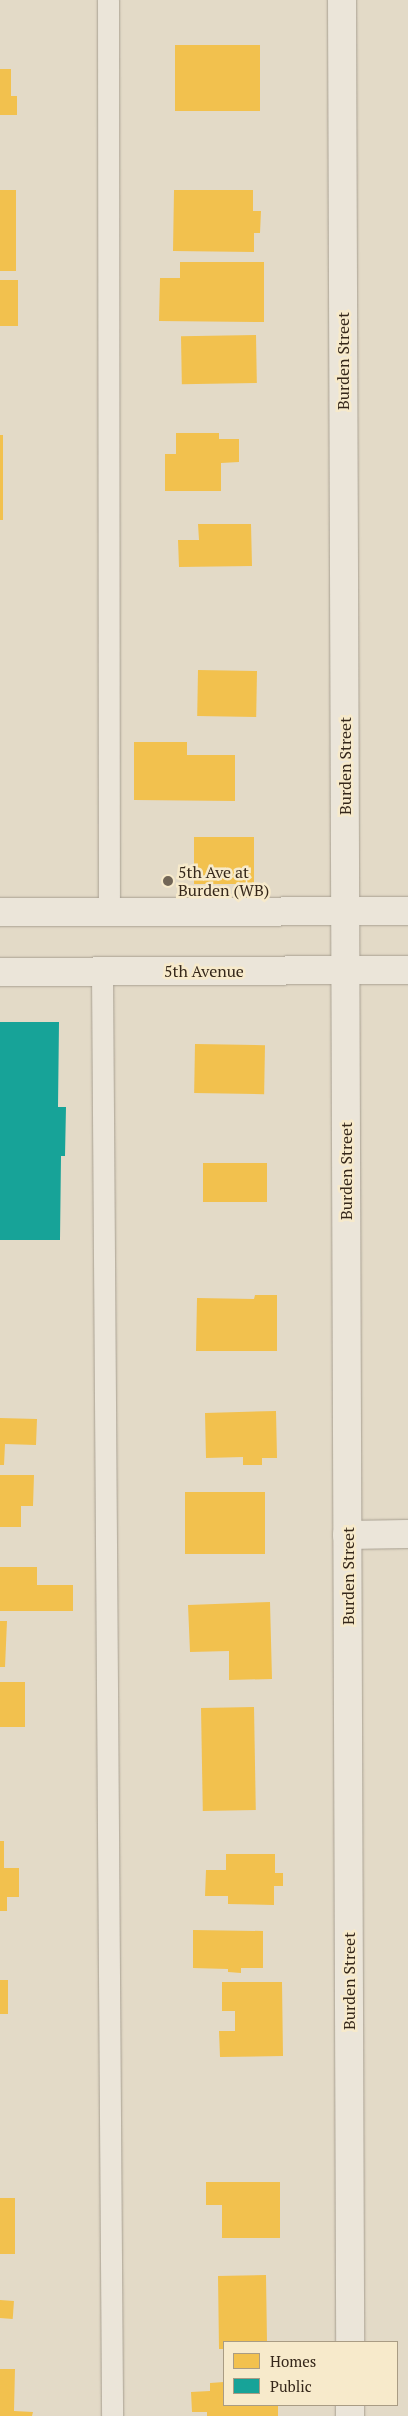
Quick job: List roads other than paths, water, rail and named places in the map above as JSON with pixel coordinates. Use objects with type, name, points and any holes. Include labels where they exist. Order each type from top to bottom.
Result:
[{"type":"street","name":"Burden Street","points":[[342,0],[350,2341]]},
{"type":"street","points":[[0,912],[408,911]]},
{"type":"street","name":"5th Avenue","points":[[0,972],[408,970]]},
{"type":"street","points":[[347,1536],[408,1534]]},
{"type":"lane","points":[[108,0],[109,912]]},
{"type":"lane","points":[[102,971],[112,2416]]},
{"type":"place","name":"5th Ave at Burden (WB)","points":[[168,881]]}]
